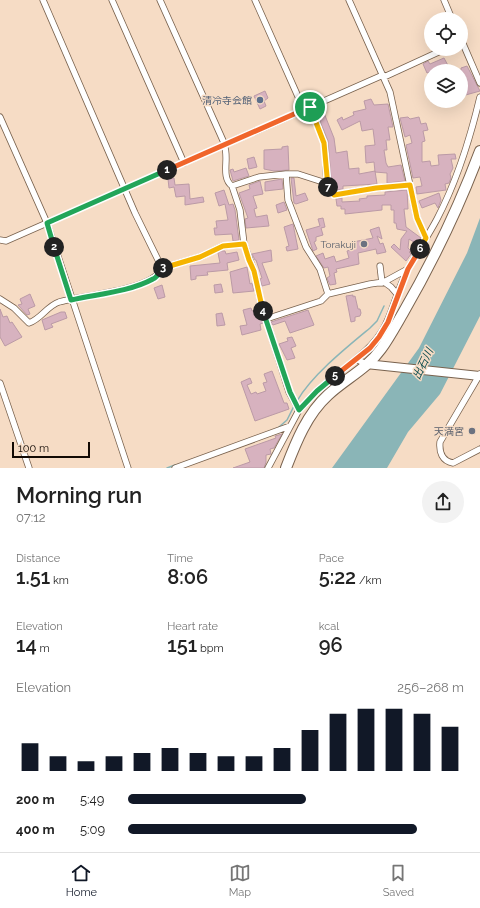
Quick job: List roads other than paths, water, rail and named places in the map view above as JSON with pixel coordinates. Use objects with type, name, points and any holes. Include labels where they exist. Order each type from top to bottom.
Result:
[{"type":"highway","points":[[286,468],[304,426],[315,409],[328,394],[381,350],[422,279],[458,208],[480,151]]},
{"type":"main road","points":[[366,364],[477,375]]},
{"type":"street","points":[[43,0],[162,268]]},
{"type":"street","points":[[112,0],[184,163]]},
{"type":"street","points":[[160,0],[225,145],[225,170],[240,210],[244,244],[254,271],[266,319],[290,392],[299,410]]},
{"type":"street","points":[[256,0],[304,110]]},
{"type":"street","points":[[350,0],[390,92],[417,218],[426,238]]},
{"type":"street","points":[[444,0],[449,12]]},
{"type":"street","points":[[0,240],[6,241],[310,107],[430,56]]},
{"type":"street","points":[[468,56],[480,83]]},
{"type":"street","points":[[268,468],[299,410],[317,391],[356,359],[379,337],[388,322],[397,294],[408,269],[442,208],[470,138],[480,96]]},
{"type":"street","points":[[310,107],[324,143],[326,183],[331,194],[334,195],[376,188],[410,185]]},
{"type":"street","points":[[0,117],[47,223],[71,300],[128,468]]},
{"type":"street","points":[[232,186],[259,177],[286,174],[298,174],[326,183]]},
{"type":"street","points":[[286,174],[288,200],[306,247],[320,269],[328,294]]},
{"type":"street","points":[[2,302],[29,323],[34,321],[51,305],[129,288],[156,277],[162,268],[200,257],[223,246],[244,244]]},
{"type":"street","points":[[380,266],[383,282]]},
{"type":"street","points":[[266,319],[321,301],[328,294],[383,282],[400,275],[408,269]]},
{"type":"street","points":[[383,282],[391,286],[397,294]]},
{"type":"street","points":[[356,359],[366,364]]},
{"type":"street","points":[[477,375],[440,442],[439,450],[443,457],[449,462],[454,463],[480,449]]},
{"type":"street","points":[[0,383],[29,468]]},
{"type":"street","points":[[175,468],[189,466],[290,426]]},
{"type":"water","name":"出石川","points":[[480,218],[480,316],[440,394],[408,432],[387,468],[332,468],[419,348],[467,253]]},
{"type":"waterway","points":[[297,401],[321,371],[377,321],[384,306]]},
{"type":"waterway","points":[[279,427],[287,420],[294,406]]},
{"type":"waterway","points":[[167,468],[175,465]]},
{"type":"place","name":"清冷寺会館","points":[[260,100]]},
{"type":"place","name":"Torakuji","points":[[364,244]]},
{"type":"place","name":"天満宮","points":[[472,431]]}]
